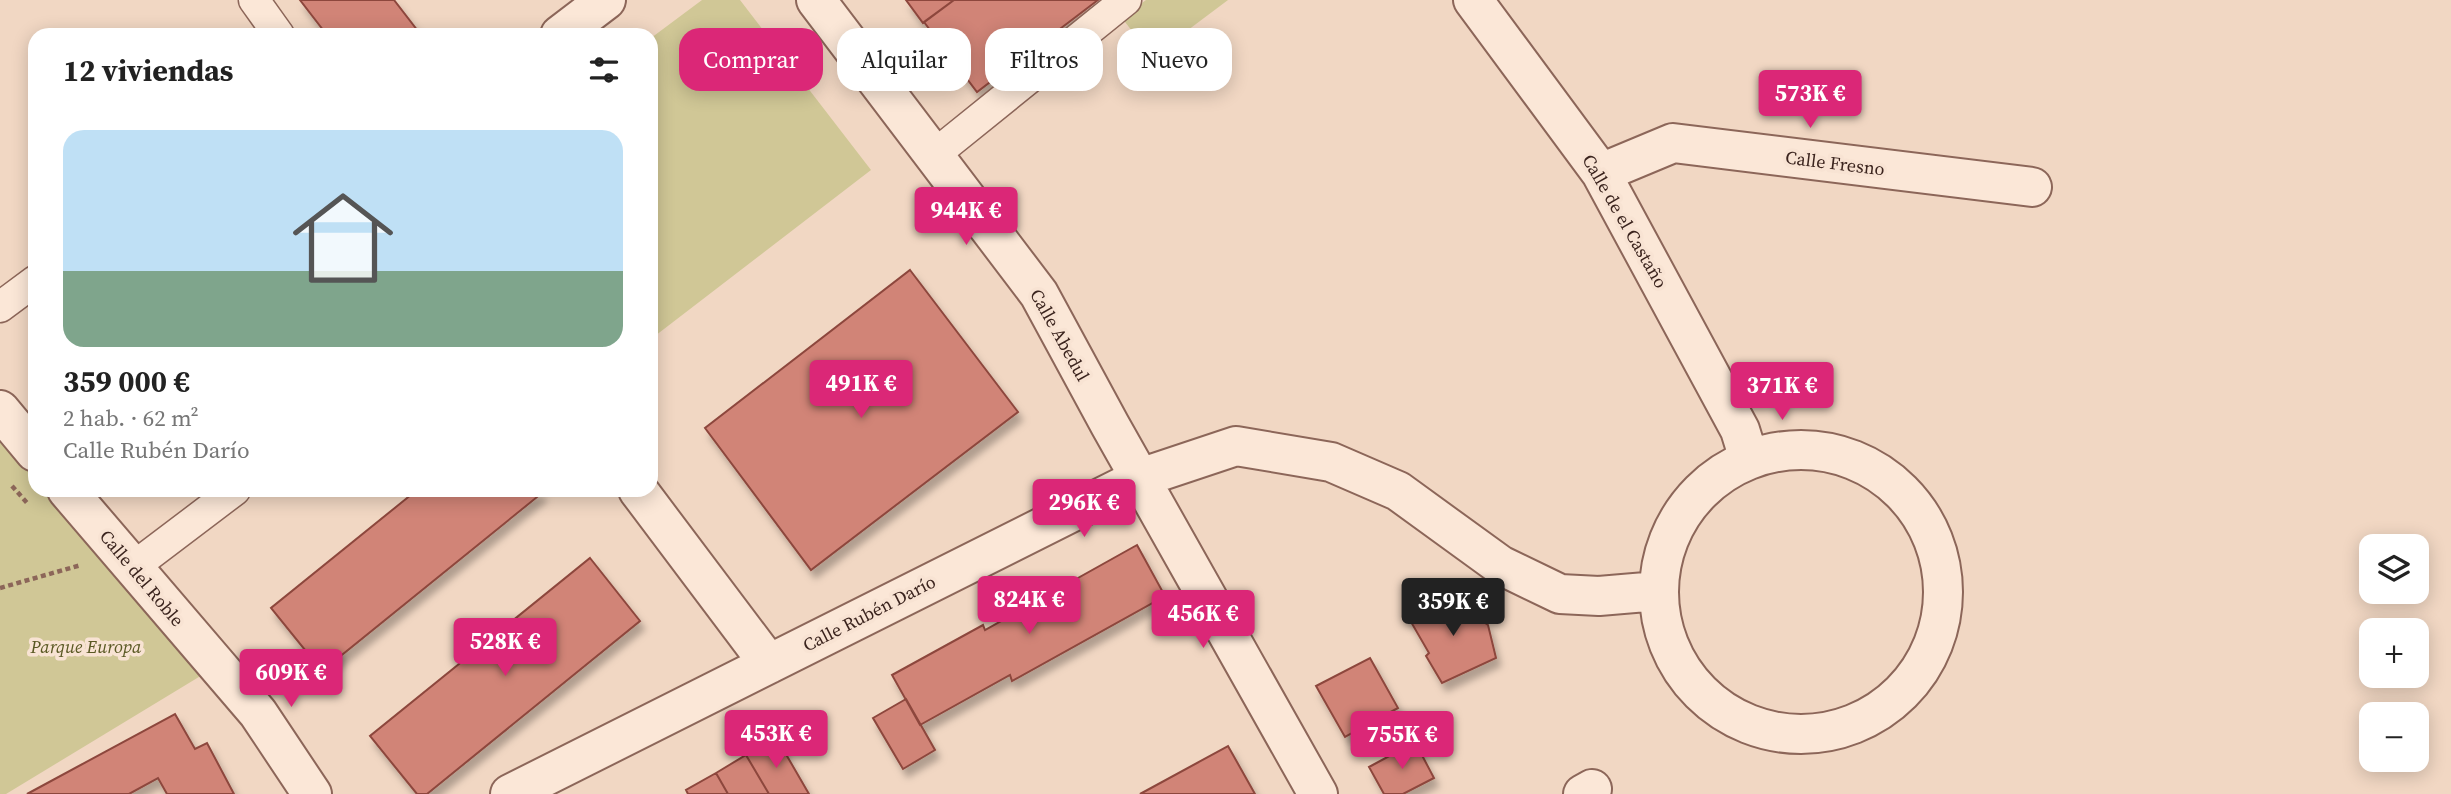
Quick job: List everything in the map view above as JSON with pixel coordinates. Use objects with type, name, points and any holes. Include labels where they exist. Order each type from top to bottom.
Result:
[{"type":"street","points":[[254,0],[274,28]]},
{"type":"street","points":[[568,28],[606,0]]},
{"type":"street","name":"Calle Abedul","points":[[816,0],[1039,294],[1318,794]]},
{"type":"street","points":[[934,155],[1126,0]]},
{"type":"street","name":"Calle de el Castaño","points":[[1473,0],[1601,173],[1740,430],[1749,459]]},
{"type":"street","name":"Calle Fresno","points":[[1601,173],[1672,143],[2032,187]]},
{"type":"street","points":[[0,307],[28,286]]},
{"type":"street","points":[[0,410],[28,444]]},
{"type":"street","name":"Calle Rubén Darío","points":[[510,794],[1140,478],[1236,446],[1331,462],[1398,491],[1500,565],[1560,594],[1599,596],[1658,591]]},
{"type":"street","points":[[1797,449],[1844,456],[1888,478],[1921,513],[1941,557],[1944,606],[1931,652],[1903,692],[1864,721],[1818,735],[1769,732],[1724,714],[1689,682],[1666,639],[1658,591],[1665,549],[1684,511],[1712,480],[1749,459],[1797,449]]},
{"type":"street","name":"Calle del Roble","points":[[73,497],[258,713],[312,794]]},
{"type":"street","points":[[132,568],[226,497]]},
{"type":"street","points":[[643,497],[769,664]]},
{"type":"path","points":[[9,482],[36,513]]},
{"type":"path","points":[[0,589],[81,565],[72,554]]},
{"type":"green space","points":[[702,0],[740,0],[762,28],[679,28],[679,91],[810,91],[871,170],[658,334],[658,33]]},
{"type":"green space","points":[[1146,0],[1228,0],[1191,28],[1130,28],[1122,18]]},
{"type":"green space","name":"Parque Europa","points":[[0,410],[28,444],[28,497],[73,497],[217,666],[6,794],[0,794]]},
{"type":"building","points":[[300,0],[394,0],[416,28],[322,28]]},
{"type":"building","points":[[906,0],[954,0],[923,23]]},
{"type":"building","points":[[954,0],[1098,0],[1061,28],[985,28],[985,86],[977,92],[971,84],[971,28],[929,28],[924,22]]},
{"type":"building","points":[[910,270],[1018,412],[811,570],[705,428]]},
{"type":"building","points":[[408,497],[537,497],[322,671],[271,608]]},
{"type":"building","points":[[1137,545],[1165,596],[1012,681],[1010,675],[920,725],[892,675],[983,625],[985,630]]},
{"type":"building","points":[[590,558],[640,621],[427,794],[417,794],[370,736]]},
{"type":"building","points":[[1447,596],[1488,625],[1496,658],[1442,683],[1426,656],[1429,653],[1407,615]]},
{"type":"building","points":[[1370,658],[1398,708],[1345,737],[1316,686]]},
{"type":"building","points":[[906,699],[935,750],[903,769],[873,718]]},
{"type":"building","points":[[175,714],[195,749],[207,743],[234,794],[167,794],[158,778],[129,794],[27,794]]},
{"type":"building","points":[[776,737],[809,794],[769,794],[746,755]]},
{"type":"building","points":[[1415,742],[1434,778],[1403,794],[1384,794],[1369,767]]},
{"type":"building","points":[[1228,746],[1255,794],[1140,794]]},
{"type":"building","points":[[746,755],[769,794],[728,794],[716,773]]},
{"type":"building","points":[[716,773],[728,794],[688,794],[686,790]]}]
